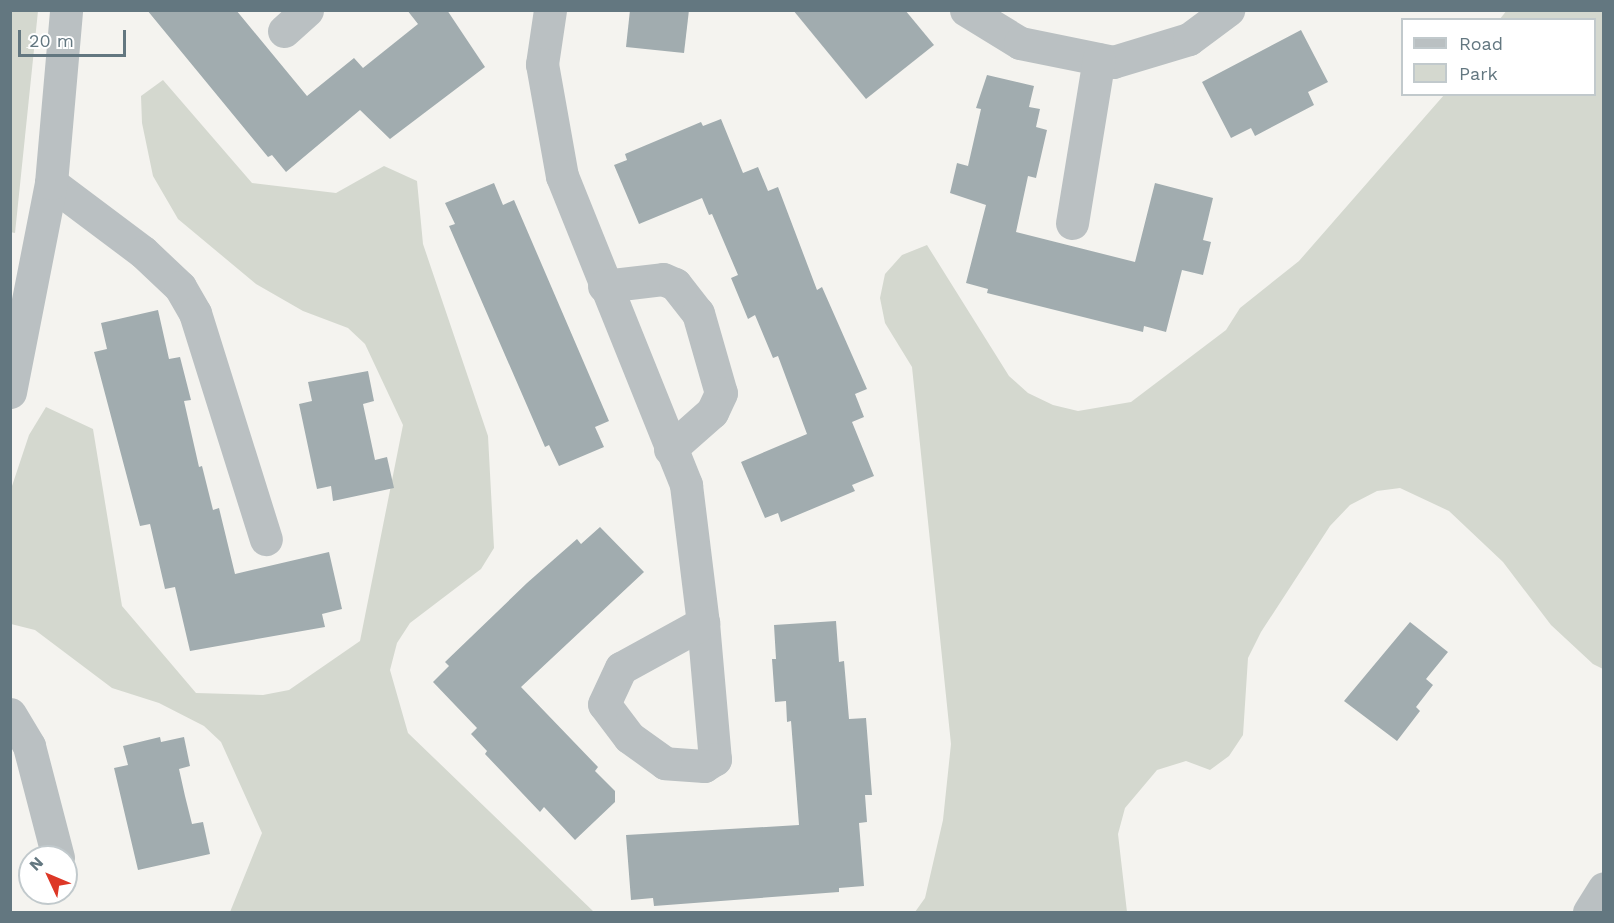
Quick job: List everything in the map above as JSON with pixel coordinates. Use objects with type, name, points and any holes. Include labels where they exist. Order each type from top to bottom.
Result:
[{"type":"street","points":[[10,392],[51,183],[66,10]]},
{"type":"street","points":[[549,10],[542,64],[562,176],[604,286],[686,485],[703,623]]},
{"type":"street","points":[[966,10],[1020,43],[1113,62],[1189,39],[1228,10]]},
{"type":"street","points":[[1072,223],[1099,59]]},
{"type":"street","points":[[51,183],[143,252],[180,287],[195,313],[266,539]]},
{"type":"street","points":[[604,286],[663,279],[675,284],[698,313],[721,393],[712,412],[670,448]]},
{"type":"street","points":[[10,714],[29,746],[55,845]]},
{"type":"street","points":[[1589,912],[1604,888]]},
{"type":"green space","points":[[11,10],[38,11],[15,233],[10,232]]},
{"type":"green space","points":[[1507,10],[1603,11],[1603,669],[1593,664],[1551,625],[1503,562],[1449,511],[1400,488],[1377,491],[1350,505],[1330,526],[1261,632],[1248,658],[1243,735],[1229,756],[1210,770],[1186,761],[1157,770],[1125,808],[1118,834],[1127,912],[915,912],[925,898],[943,820],[951,744],[912,367],[885,323],[880,298],[885,274],[902,255],[927,245],[1009,376],[1028,393],[1053,405],[1078,411],[1131,402],[1226,330],[1240,308],[1299,261],[1443,96],[1596,96],[1596,18],[1501,18]]},
{"type":"green space","points":[[163,80],[252,183],[336,193],[384,166],[417,181],[423,244],[488,436],[494,548],[481,569],[410,623],[397,643],[390,670],[408,733],[594,912],[230,912],[262,833],[221,742],[204,726],[159,703],[112,688],[35,630],[11,624],[11,489],[29,435],[46,407],[93,429],[122,606],[196,693],[263,695],[289,690],[360,641],[403,425],[365,344],[348,328],[303,311],[256,284],[178,219],[153,176],[142,123],[141,96]]},
{"type":"building","points":[[147,10],[236,10],[307,96],[354,58],[363,68],[418,24],[407,10],[447,10],[485,67],[390,139],[360,110],[286,172],[272,155],[268,157]]},
{"type":"building","points":[[630,10],[689,10],[684,53],[626,47]]},
{"type":"building","points":[[793,10],[905,10],[934,45],[866,99]]},
{"type":"building","points":[[1301,30],[1328,82],[1308,92],[1314,105],[1255,136],[1251,128],[1231,138],[1202,82]]},
{"type":"building","points":[[987,75],[1034,86],[1029,107],[1040,109],[1036,127],[1047,130],[1036,178],[1028,176],[1016,232],[1135,262],[1155,183],[1213,198],[1203,240],[1211,242],[1203,275],[1182,270],[1166,332],[1144,326],[1143,332],[987,293],[988,289],[966,283],[986,205],[950,193],[957,163],[968,166],[981,109],[976,108]]},
{"type":"building","points":[[721,119],[743,173],[758,167],[768,191],[778,187],[817,290],[822,287],[867,389],[855,394],[864,417],[852,422],[874,476],[852,485],[855,491],[781,522],[778,513],[765,518],[741,462],[807,434],[778,356],[773,358],[755,315],[748,319],[731,278],[738,275],[712,214],[709,215],[702,198],[639,224],[614,165],[627,160],[625,154],[701,122],[703,126]]},
{"type":"building","points":[[494,183],[503,205],[514,200],[609,421],[595,427],[604,447],[559,466],[549,445],[545,447],[449,226],[455,224],[445,203]]},
{"type":"building","points":[[158,310],[169,359],[180,357],[191,400],[184,401],[199,467],[202,466],[213,510],[219,508],[235,574],[329,552],[342,609],[322,614],[325,627],[190,651],[175,587],[165,589],[150,524],[140,526],[94,352],[107,349],[101,323]]},
{"type":"building","points":[[368,371],[374,401],[363,404],[375,460],[387,457],[394,488],[333,501],[331,486],[317,489],[299,404],[312,401],[308,382]]},
{"type":"building","points":[[600,527],[644,572],[521,687],[598,767],[595,771],[615,791],[615,802],[575,840],[544,807],[540,812],[485,754],[487,751],[471,734],[477,728],[433,682],[449,666],[445,662],[527,583],[577,539],[581,544]]},
{"type":"building","points":[[836,621],[839,662],[844,661],[849,719],[866,718],[872,795],[865,795],[867,822],[859,823],[864,886],[839,888],[839,892],[654,906],[653,898],[631,900],[626,835],[799,825],[791,721],[787,722],[786,701],[775,702],[772,659],[776,659],[774,625]]},
{"type":"building","points":[[1410,622],[1448,652],[1426,679],[1433,685],[1416,707],[1420,711],[1397,741],[1344,701]]},
{"type":"building","points":[[160,737],[161,742],[184,737],[190,766],[179,769],[192,824],[203,822],[210,854],[138,870],[114,768],[128,765],[123,746]]}]
